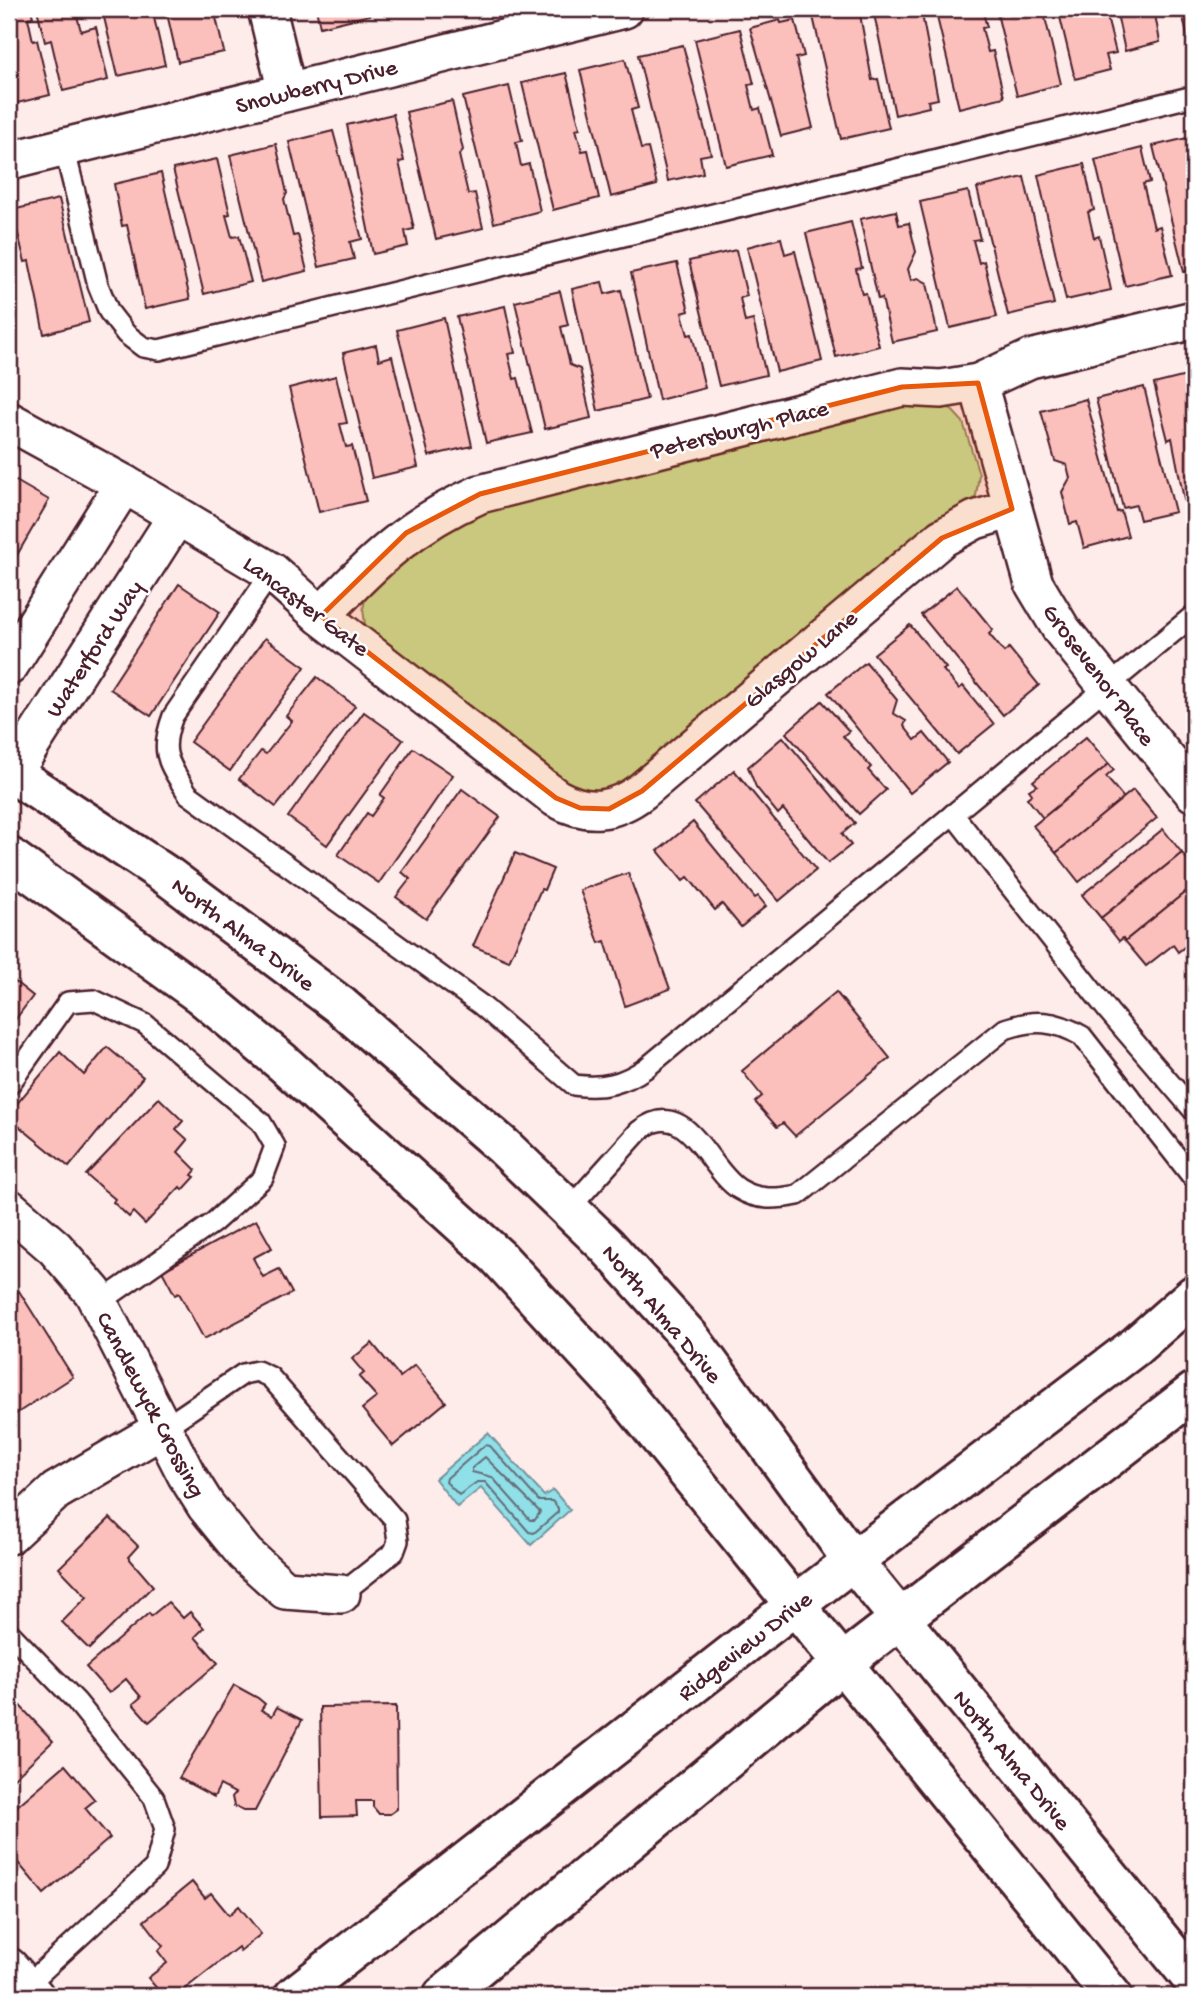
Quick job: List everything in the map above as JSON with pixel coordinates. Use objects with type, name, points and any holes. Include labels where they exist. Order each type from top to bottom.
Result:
[{"type":"main road","name":"North Alma Drive","points":[[10,775],[169,877],[341,1006],[504,1147],[569,1209],[691,1339],[853,1560],[1194,1980]]},
{"type":"main road","points":[[9,857],[201,995],[282,1062],[498,1257],[620,1389],[1112,1996]]},
{"type":"main road","name":"Ridgeview Drive","points":[[294,1996],[853,1560],[1136,1346],[1194,1295]]},
{"type":"main road","points":[[443,1996],[900,1617],[1194,1392]]},
{"type":"street","points":[[267,9],[287,92]]},
{"type":"street","name":"Snowberry Drive","points":[[9,161],[624,9]]},
{"type":"street","name":"Petersburgh Place","points":[[321,616],[377,557],[406,533],[440,511],[480,494],[902,387],[941,389],[978,383],[1030,359],[1194,320]]},
{"type":"street","name":"Grosevenor Place","points":[[978,383],[1034,584],[1061,629],[1194,793]]},
{"type":"street","name":"Lancaster Gate","points":[[12,429],[124,484],[272,572],[321,616],[556,797],[572,806],[590,811]]},
{"type":"street","points":[[9,666],[124,484]]},
{"type":"street","name":"Glasgow Lane","points":[[590,811],[610,809],[635,797],[942,538],[975,520],[1012,509]]},
{"type":"street","name":"Waterford Way","points":[[10,775],[177,516]]},
{"type":"street","name":"Candlewyck Crossing","points":[[9,1208],[55,1248],[99,1303],[162,1429],[206,1506],[245,1554],[285,1590],[341,1594]]},
{"type":"street","points":[[9,1535],[56,1491],[162,1429]]},
{"type":"lane","points":[[64,147],[98,285],[109,312],[126,334],[143,347],[159,350],[1194,96]]},
{"type":"lane","points":[[272,572],[173,716],[164,741],[168,762],[188,794],[481,1005],[574,1084],[605,1086],[629,1080],[646,1068],[1194,615]]},
{"type":"lane","points":[[953,814],[1109,1012],[1194,1111]]},
{"type":"lane","points":[[9,1085],[68,1002],[94,1000],[145,1024],[261,1122],[275,1146],[263,1178],[253,1187],[212,1223],[99,1303]]},
{"type":"lane","points":[[569,1209],[639,1131],[648,1124],[668,1120],[686,1129],[738,1189],[757,1197],[778,1199],[798,1195],[1005,1028],[1024,1022],[1045,1021],[1064,1026],[1082,1036],[1194,1180]]},
{"type":"lane","points":[[162,1429],[243,1374],[257,1371],[270,1377],[395,1520],[398,1541],[394,1552],[341,1594]]},
{"type":"lane","points":[[9,1632],[76,1701],[154,1798],[165,1829],[155,1867],[21,1987]]},
{"type":"highlighted area","points":[[978,383],[1012,509],[942,538],[642,791],[609,809],[580,808],[556,798],[321,616],[406,533],[480,494],[902,387]]},
{"type":"green space","points":[[903,403],[950,408],[963,422],[979,474],[976,496],[963,514],[627,783],[601,795],[574,788],[366,632],[363,609],[368,585],[458,515]]},
{"type":"water","points":[[488,1433],[544,1496],[553,1490],[570,1510],[531,1545],[481,1488],[457,1507],[435,1479]]},
{"type":"building","points":[[9,9],[31,9],[33,17],[28,18],[33,41],[37,40],[50,95],[9,105]]},
{"type":"building","points":[[37,9],[81,9],[77,16],[81,31],[96,27],[108,80],[63,91],[51,40],[45,42]]},
{"type":"building","points":[[102,9],[152,9],[165,65],[118,76]]},
{"type":"building","points":[[166,9],[214,9],[224,52],[178,62]]},
{"type":"building","points":[[316,9],[368,9],[370,15],[320,27]]},
{"type":"building","points":[[859,9],[872,80],[878,79],[889,128],[841,139],[812,12]]},
{"type":"building","points":[[873,9],[921,9],[938,99],[928,101],[929,107],[895,115]]},
{"type":"building","points":[[935,9],[982,9],[987,27],[982,28],[988,52],[993,51],[1004,97],[959,108]]},
{"type":"building","points":[[996,9],[1043,9],[1061,84],[1017,96]]},
{"type":"building","points":[[1058,9],[1105,9],[1116,53],[1106,55],[1110,70],[1075,79]]},
{"type":"building","points":[[1116,9],[1154,9],[1160,42],[1125,51]]},
{"type":"building","points":[[1181,9],[1194,9],[1194,51],[1191,51]]},
{"type":"building","points":[[780,20],[781,23],[795,20],[804,56],[796,58],[813,128],[781,136],[750,28]]},
{"type":"building","points":[[740,29],[754,84],[748,85],[754,110],[760,108],[772,155],[726,166],[695,40]]},
{"type":"building","points":[[683,45],[711,154],[700,156],[703,173],[668,181],[638,55]]},
{"type":"building","points":[[625,59],[638,108],[631,110],[641,149],[648,148],[657,185],[611,197],[580,70]]},
{"type":"building","points":[[566,73],[580,128],[576,129],[582,151],[588,150],[599,198],[553,210],[522,83]]},
{"type":"building","points":[[509,86],[522,141],[516,142],[521,166],[529,164],[540,211],[494,223],[463,97]]},
{"type":"building","points":[[452,101],[463,150],[459,155],[468,194],[475,193],[483,228],[436,239],[406,112]]},
{"type":"building","points":[[393,114],[404,161],[399,162],[414,229],[405,231],[408,246],[373,254],[347,125]]},
{"type":"building","points":[[333,131],[362,239],[350,242],[354,259],[319,267],[289,142]]},
{"type":"building","points":[[1187,138],[1191,153],[1194,152],[1194,269],[1184,272],[1153,146]]},
{"type":"building","points":[[276,144],[287,193],[284,199],[293,236],[298,235],[307,271],[261,282],[230,155]]},
{"type":"building","points":[[1142,148],[1150,182],[1143,184],[1154,228],[1160,226],[1172,275],[1125,286],[1095,160]]},
{"type":"building","points":[[217,159],[230,214],[226,215],[232,237],[239,236],[251,282],[204,294],[173,169]]},
{"type":"building","points":[[1084,164],[1094,210],[1088,212],[1094,238],[1099,236],[1111,290],[1066,300],[1038,175]]},
{"type":"building","points":[[161,173],[190,299],[145,309],[127,225],[122,226],[114,184]]},
{"type":"building","points":[[1024,177],[1054,304],[1008,315],[977,188]]},
{"type":"building","points":[[968,191],[980,239],[973,240],[979,263],[984,261],[997,317],[950,328],[920,202]]},
{"type":"building","points":[[59,199],[89,322],[44,334],[29,261],[25,262],[12,210]]},
{"type":"building","points":[[896,211],[899,225],[909,223],[916,252],[908,269],[911,280],[918,278],[927,283],[937,332],[892,342],[882,298],[878,299],[860,219]]},
{"type":"building","points":[[851,222],[862,268],[856,269],[862,294],[866,293],[879,346],[836,357],[806,233]]},
{"type":"building","points":[[781,238],[785,254],[795,251],[822,361],[777,372],[747,247]]},
{"type":"building","points":[[736,250],[747,296],[740,298],[745,322],[753,320],[766,375],[719,386],[689,261]]},
{"type":"building","points":[[677,263],[689,311],[682,313],[688,335],[692,334],[705,388],[659,400],[631,273]]},
{"type":"building","points":[[602,282],[605,294],[621,290],[647,399],[598,411],[572,289]]},
{"type":"building","points":[[560,291],[568,325],[561,327],[570,365],[580,369],[591,418],[545,429],[515,302]]},
{"type":"building","points":[[505,306],[515,353],[508,354],[514,379],[518,378],[532,433],[486,443],[457,317]]},
{"type":"building","points":[[444,318],[472,446],[429,456],[397,330]]},
{"type":"building","points":[[376,345],[379,360],[392,356],[418,467],[372,478],[343,353]]},
{"type":"building","points":[[1194,374],[1194,507],[1186,510],[1172,438],[1168,440],[1154,384]]},
{"type":"building","points":[[336,376],[347,423],[340,424],[346,447],[352,446],[366,501],[319,512],[289,388]]},
{"type":"building","points":[[1144,387],[1175,512],[1140,520],[1136,505],[1123,508],[1096,399]]},
{"type":"building","points":[[1086,399],[1117,512],[1121,511],[1128,536],[1084,548],[1077,522],[1070,524],[1062,492],[1070,478],[1067,465],[1055,461],[1041,411]]},
{"type":"building","points":[[9,477],[49,500],[13,562],[16,563],[9,575]]},
{"type":"building","points":[[179,584],[220,612],[151,716],[110,689]]},
{"type":"building","points":[[957,586],[993,630],[989,634],[1004,652],[1009,648],[1039,685],[1003,715],[921,615]]},
{"type":"building","points":[[910,625],[946,668],[943,670],[959,689],[963,686],[994,724],[957,754],[874,654]]},
{"type":"building","points":[[265,638],[305,667],[230,771],[190,742]]},
{"type":"building","points":[[866,662],[897,700],[893,713],[906,721],[904,726],[915,740],[924,733],[948,762],[910,793],[828,693]]},
{"type":"building","points":[[317,677],[355,706],[276,807],[239,779],[261,751],[266,754],[292,721],[286,716]]},
{"type":"building","points":[[822,701],[849,731],[843,736],[871,767],[868,770],[886,790],[859,814],[786,733]]},
{"type":"building","points":[[364,712],[403,740],[327,845],[288,817]]},
{"type":"building","points":[[783,737],[855,823],[842,834],[851,845],[828,863],[783,809],[778,814],[756,787],[748,767]]},
{"type":"building","points":[[1086,737],[1109,764],[1043,818],[1027,798],[1032,794],[1029,790],[1037,785],[1033,781]]},
{"type":"building","points":[[413,748],[453,775],[379,883],[338,855],[367,813],[371,816],[384,798],[380,795]]},
{"type":"building","points":[[1109,764],[1114,770],[1106,777],[1124,798],[1056,853],[1033,826]]},
{"type":"building","points":[[734,770],[816,870],[779,901],[695,803]]},
{"type":"building","points":[[462,789],[500,817],[426,919],[396,897],[410,879],[402,872]]},
{"type":"building","points":[[1133,790],[1157,818],[1079,882],[1056,853]]},
{"type":"building","points":[[693,822],[755,898],[758,896],[766,906],[741,927],[722,904],[715,910],[688,877],[683,881],[658,851]]},
{"type":"building","points":[[1163,829],[1182,853],[1101,918],[1082,895]]},
{"type":"building","points":[[515,853],[553,869],[544,890],[541,889],[509,961],[473,946]]},
{"type":"building","points":[[1182,853],[1194,868],[1194,885],[1125,941],[1123,938],[1119,941],[1101,918]]},
{"type":"building","points":[[628,873],[670,989],[625,1006],[605,941],[599,943],[580,890]]},
{"type":"building","points":[[1194,885],[1194,939],[1178,952],[1173,945],[1146,966],[1125,941]]},
{"type":"building","points":[[9,977],[33,996],[9,1028]]},
{"type":"building","points":[[836,992],[890,1058],[795,1136],[783,1123],[777,1127],[755,1102],[762,1096],[742,1071]]},
{"type":"building","points":[[107,1047],[143,1077],[69,1167],[9,1118],[9,1113],[60,1052],[84,1075]]},
{"type":"building","points":[[159,1098],[183,1121],[176,1129],[188,1140],[178,1152],[196,1170],[192,1175],[195,1177],[183,1190],[180,1187],[145,1224],[133,1212],[129,1217],[113,1202],[115,1199],[86,1175]]},
{"type":"building","points":[[256,1220],[272,1248],[253,1258],[263,1277],[279,1269],[292,1293],[204,1339],[179,1293],[175,1295],[162,1271]]},
{"type":"building","points":[[19,1291],[73,1377],[11,1417],[9,1294],[11,1297]]},
{"type":"building","points":[[372,1343],[400,1377],[415,1365],[446,1402],[393,1446],[362,1409],[377,1397],[359,1377],[364,1373],[352,1359]]},
{"type":"building","points":[[110,1518],[138,1546],[128,1557],[153,1586],[89,1649],[62,1622],[87,1597],[59,1568]]},
{"type":"building","points":[[168,1602],[183,1618],[190,1612],[204,1628],[195,1637],[218,1663],[149,1722],[133,1704],[141,1697],[126,1679],[109,1693],[86,1667],[149,1613],[151,1616]]},
{"type":"building","points":[[234,1685],[258,1698],[265,1704],[261,1710],[272,1716],[277,1707],[302,1720],[255,1811],[243,1811],[234,1806],[232,1797],[235,1793],[220,1785],[214,1797],[179,1778]]},
{"type":"building","points":[[9,1694],[53,1741],[9,1783]]},
{"type":"building","points":[[396,1706],[397,1809],[390,1814],[379,1814],[373,1807],[373,1801],[356,1801],[357,1816],[322,1817],[320,1707]]},
{"type":"building","points":[[65,1765],[95,1800],[85,1808],[110,1838],[44,1894],[9,1852],[9,1813]]},
{"type":"building","points":[[192,1882],[205,1898],[211,1893],[229,1915],[239,1906],[261,1934],[240,1951],[238,1947],[176,1996],[163,1996],[148,1978],[167,1963],[158,1951],[163,1946],[144,1921]]}]
